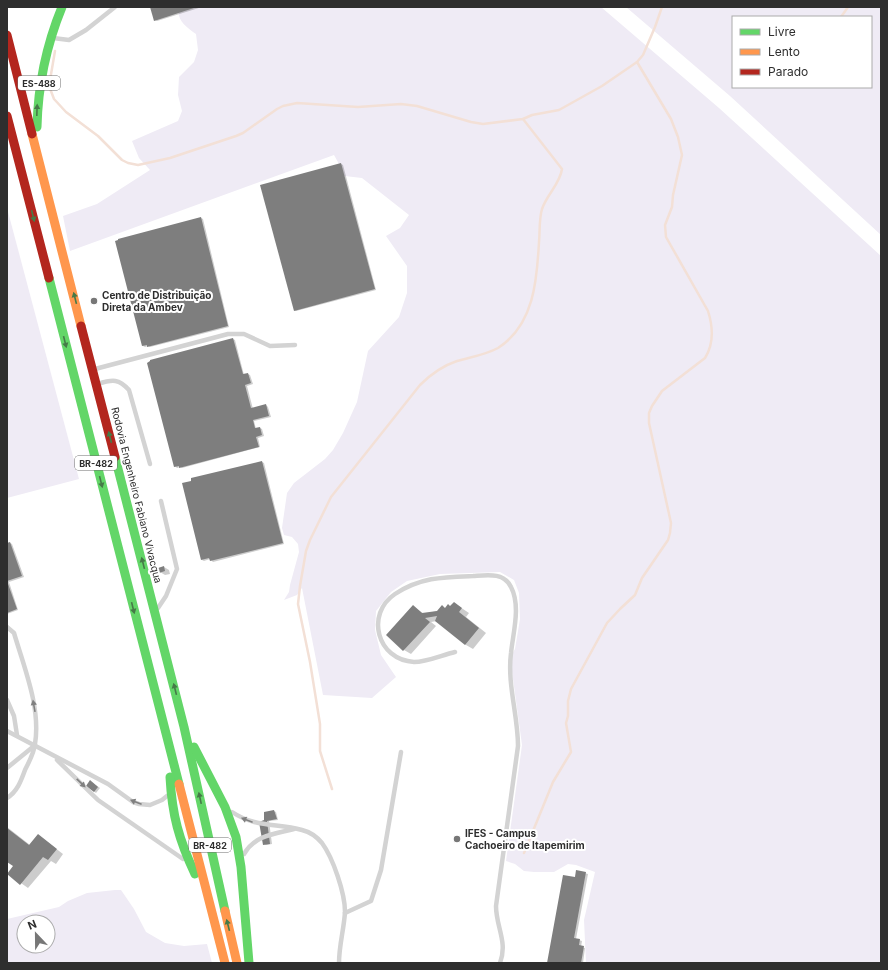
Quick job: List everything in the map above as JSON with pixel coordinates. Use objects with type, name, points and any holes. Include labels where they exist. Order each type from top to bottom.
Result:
[{"type":"highway","name":"ES-488","points":[[40,162],[37,128],[38,93],[43,60],[62,7]]},
{"type":"highway","name":"Rodovia Engenheiro Fabiano Vivacqua","points":[[7,35],[184,727],[237,963]]},
{"type":"highway","name":"BR-482","points":[[7,116],[224,963]]},
{"type":"highway","points":[[7,134],[23,178]]},
{"type":"highway","points":[[184,727],[225,807],[236,837],[240,862],[249,963]]},
{"type":"highway","points":[[169,748],[170,792],[175,828],[179,840],[209,904]]},
{"type":"lane","points":[[50,38],[69,40],[86,30],[115,7]]},
{"type":"lane","points":[[93,370],[228,334],[244,334],[270,346],[296,346]]},
{"type":"lane","points":[[97,384],[112,380],[123,383],[129,390],[150,464]]},
{"type":"lane","points":[[155,613],[166,596],[177,569],[161,501]]},
{"type":"lane","points":[[455,652],[414,662],[401,659],[394,655],[380,639],[378,621],[383,606],[389,599],[403,589],[428,579],[491,575],[499,576],[506,580],[510,584],[514,593],[516,610],[510,671],[518,746],[496,906],[497,918],[503,942],[503,953],[500,963]]},
{"type":"lane","points":[[7,627],[14,633],[36,714],[35,745],[21,781],[14,794],[7,798]]},
{"type":"lane","points":[[7,700],[14,716],[17,736]]},
{"type":"lane","points":[[7,731],[108,784],[138,804],[150,805],[156,803],[170,792]]},
{"type":"lane","points":[[7,768],[35,745]]},
{"type":"lane","points":[[345,913],[371,901],[381,870],[401,752]]},
{"type":"lane","points":[[53,756],[98,800],[190,864]]},
{"type":"lane","points":[[225,807],[251,822],[270,826],[280,825],[307,832],[318,839],[325,848],[340,883],[345,913],[340,942],[339,963]]},
{"type":"lane","points":[[240,862],[246,851],[260,838],[296,828]]},
{"type":"shaded area","points":[[179,7],[601,7],[719,108],[881,256],[881,963],[586,963],[584,920],[595,872],[576,865],[568,864],[554,872],[524,871],[515,864],[506,861],[522,745],[510,657],[515,649],[520,619],[519,593],[514,580],[500,572],[440,574],[407,581],[391,592],[376,611],[375,630],[381,655],[396,677],[372,698],[323,695],[302,588],[297,595],[284,600],[289,592],[299,552],[298,544],[292,537],[284,535],[282,528],[287,493],[294,483],[325,459],[333,450],[343,433],[357,402],[368,351],[399,317],[407,293],[407,266],[386,236],[400,228],[409,215],[362,178],[336,175],[339,164],[334,155],[70,251],[63,216],[97,204],[150,170],[139,158],[132,141],[178,121],[182,111],[178,95],[179,77],[194,62],[198,50],[196,34],[185,26],[180,19],[178,12]]},
{"type":"shaded area","points":[[626,7],[881,7],[881,235],[730,96]]},
{"type":"shaded area","points":[[7,208],[79,479],[7,498]]},
{"type":"shaded area","points":[[121,890],[134,909],[146,932],[165,943],[184,946],[207,944],[212,963],[7,963],[7,919],[16,917],[16,954],[56,954],[56,914],[29,914],[59,907],[68,901],[87,893]]},
{"type":"building","points":[[150,7],[197,7],[154,21]]},
{"type":"building","points":[[341,163],[375,289],[294,311],[260,185]]},
{"type":"building","points":[[201,217],[228,326],[147,347],[147,345],[142,346],[115,241]]},
{"type":"building","points":[[233,338],[243,374],[248,373],[251,383],[245,385],[251,408],[266,404],[269,416],[253,420],[255,428],[260,427],[262,435],[256,437],[259,447],[179,468],[179,466],[174,467],[147,363],[150,360]]},
{"type":"building","points":[[262,461],[283,543],[210,561],[209,558],[201,560],[182,483],[191,481],[191,478]]},
{"type":"building","points":[[10,542],[22,576],[7,581],[7,543]]},
{"type":"building","points":[[164,566],[165,571],[159,573],[158,568]]},
{"type":"building","points":[[7,581],[17,609],[7,613]]},
{"type":"building","points":[[454,602],[462,608],[459,612],[479,628],[465,645],[435,621],[437,616],[425,618],[430,622],[403,651],[386,635],[413,605],[422,613],[437,611],[442,605],[445,608],[448,604],[450,606]]},
{"type":"building","points":[[90,780],[98,787],[94,792],[86,786]]},
{"type":"building","points":[[274,810],[277,819],[267,821],[270,844],[263,845],[259,822],[264,820],[264,812]]},
{"type":"building","points":[[7,828],[29,845],[38,834],[57,849],[48,860],[43,857],[20,885],[7,874],[13,866],[7,862]]},
{"type":"building","points":[[576,870],[586,872],[574,938],[580,939],[579,945],[584,946],[581,963],[547,963],[563,875],[575,877]]},
{"type":"waterway","points":[[55,51],[49,86],[54,99],[66,112],[98,136],[122,160],[138,165],[170,158],[236,136],[243,133],[277,109],[297,103],[358,107],[401,104],[417,106],[471,122],[483,124],[523,119],[532,115],[559,110],[602,86],[637,62],[643,55],[662,7]]},
{"type":"waterway","points":[[842,16],[848,7]]},
{"type":"waterway","points":[[524,853],[553,782],[571,752],[566,723],[568,716],[568,701],[571,689],[607,623],[635,595],[642,578],[668,540],[670,533],[671,523],[649,423],[649,413],[662,391],[705,358],[710,347],[712,335],[708,311],[666,237],[665,225],[672,207],[673,195],[682,155],[678,137],[671,119],[637,62]]},
{"type":"waterway","points":[[332,789],[320,751],[320,724],[310,662],[298,604],[306,551],[331,497],[420,385],[446,365],[498,348],[510,338],[519,327],[526,314],[535,286],[541,213],[544,204],[559,179],[562,169],[523,119]]},
{"type":"traffic: fast","points":[[37,127],[39,96],[47,51],[62,7]]},
{"type":"traffic: fast","points":[[49,278],[179,784]]},
{"type":"traffic: fast","points":[[115,457],[184,727],[225,911]]},
{"type":"traffic: fast","points":[[194,747],[225,807],[236,837],[241,867],[249,963]]},
{"type":"traffic: fast","points":[[170,777],[172,803],[177,827],[195,874]]},
{"type":"traffic: slow","points":[[32,134],[81,326]]},
{"type":"traffic: slow","points":[[179,784],[225,963]]},
{"type":"traffic: slow","points":[[225,911],[237,963]]},
{"type":"traffic: jam","points":[[7,35],[32,134]]},
{"type":"traffic: jam","points":[[7,116],[49,278]]},
{"type":"traffic: jam","points":[[81,326],[115,457]]},
{"type":"place","name":"Centro de Distribuição Direta da Ambev","points":[[94,301]]},
{"type":"place","name":"IFES - Campus Cachoeiro de Itapemirim","points":[[457,839]]}]
